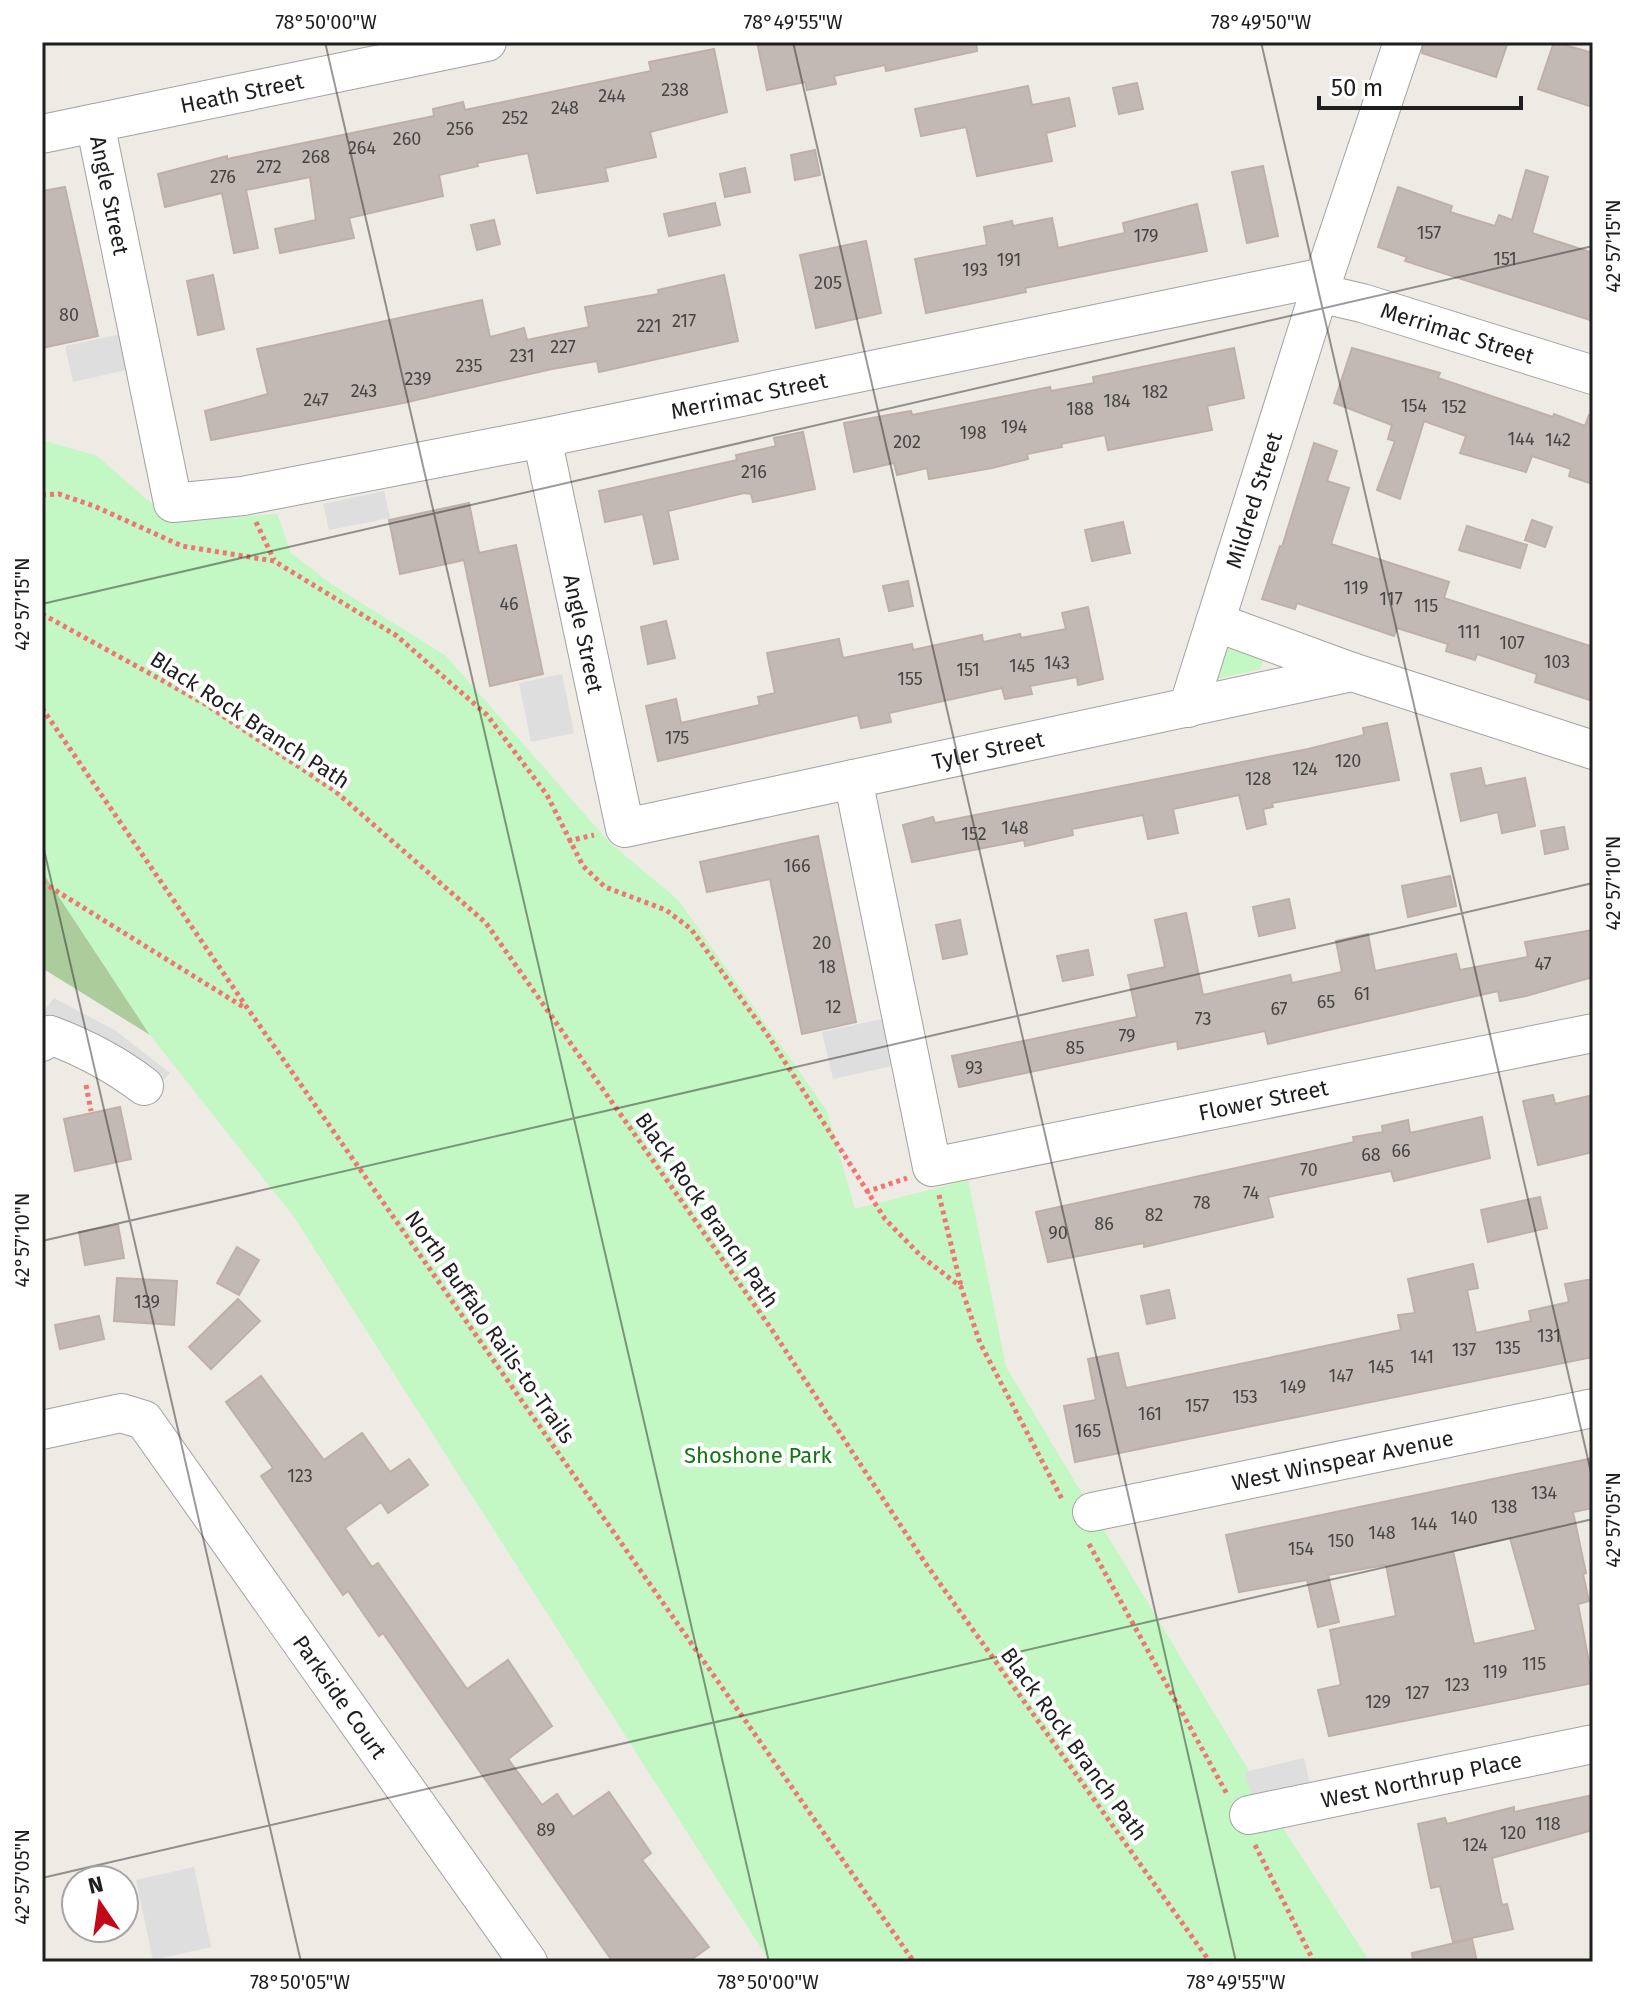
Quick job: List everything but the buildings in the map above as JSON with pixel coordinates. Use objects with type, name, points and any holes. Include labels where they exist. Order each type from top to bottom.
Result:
[{"type":"street","name":"Heath Street","points":[[42,134],[487,42]]},
{"type":"street","name":"Mildred Street","points":[[1188,708],[1322,285],[1403,42]]},
{"type":"street","name":"Angle Street","points":[[95,123],[173,503]]},
{"type":"street","name":"Merrimac Street","points":[[173,503],[243,496],[1322,285],[1362,303],[1593,375]]},
{"type":"street","name":"Angle Street","points":[[542,438],[612,831]]},
{"type":"street","points":[[1215,622],[1352,672],[1593,750]]},
{"type":"street","name":"Tyler Street","points":[[612,831],[1352,672]]},
{"type":"street","points":[[853,779],[927,1170]]},
{"type":"street","name":"Flower Street","points":[[927,1170],[1593,1033]]},
{"type":"street","points":[[42,1042],[50,1035],[77,1045],[111,1061],[144,1086]]},
{"type":"street","name":"West Winspear Avenue","points":[[1082,1520],[1593,1408]]},
{"type":"street","name":"Parkside Court","points":[[42,1430],[127,1413],[144,1420],[528,1962]]},
{"type":"street","name":"West Northrup Place","points":[[1245,1820],[1593,1744]]},
{"type":"path","points":[[42,495],[59,494],[94,506],[182,546],[274,561],[397,636],[487,715],[547,795],[583,866],[605,887],[666,910],[691,929],[769,1037],[885,1219],[921,1256],[961,1287]]},
{"type":"path","points":[[251,513],[274,561]]},
{"type":"path","name":"Black Rock Branch Path","points":[[42,614],[205,704],[335,791],[486,923],[770,1327],[926,1564],[1210,1962]]},
{"type":"path","name":"North Buffalo Rails-to-Trails","points":[[42,708],[248,1009],[914,1962]]},
{"type":"path","points":[[568,841],[612,831]]},
{"type":"path","points":[[42,882],[248,1009]]},
{"type":"path","points":[[866,1192],[927,1170],[961,1287],[986,1356],[1082,1520],[1245,1820],[1314,1962]]},
{"type":"green space","name":"Shoshone Park","points":[[42,440],[97,456],[173,522],[277,514],[291,553],[331,584],[446,656],[610,843],[678,900],[827,1111],[855,1209],[968,1180],[1006,1367],[1288,1836],[1370,1962],[770,1962],[294,1217],[150,1035],[42,871]]},
{"type":"green space","points":[[1223,644],[1263,660],[1260,669],[1213,680]]},
{"type":"green space","points":[[42,871],[150,1035],[42,968]]},
{"type":"shaded area","points":[[122,334],[130,369],[73,382],[65,346]]},
{"type":"shaded area","points":[[384,491],[390,518],[329,530],[323,504]]},
{"type":"shaded area","points":[[562,674],[574,733],[531,742],[519,683]]},
{"type":"shaded area","points":[[54,998],[116,1031],[170,1073],[144,1101],[73,1059],[42,1055],[42,1014]]},
{"type":"shaded area","points":[[882,1019],[892,1066],[833,1079],[822,1032]]},
{"type":"shaded area","points":[[1304,1758],[1317,1812],[1259,1826],[1245,1772]]},
{"type":"shaded area","points":[[194,1867],[211,1947],[153,1960],[140,1899],[140,1879]]}]
